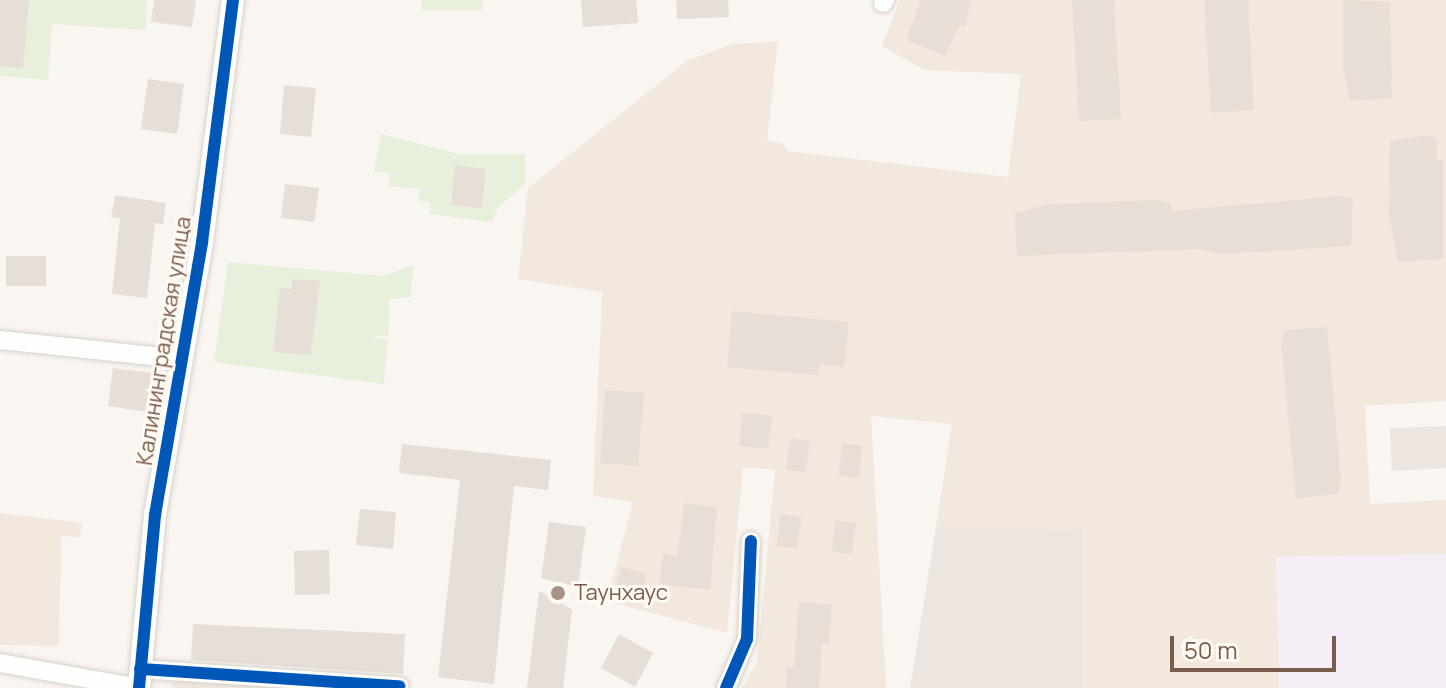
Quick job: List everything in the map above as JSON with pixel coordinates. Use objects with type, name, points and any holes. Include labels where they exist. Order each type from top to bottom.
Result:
[{"type":"street","name":"Калининградская улица","points":[[139,682],[155,515],[233,0]]},
{"type":"street","points":[[0,340],[181,359]]},
{"type":"street","points":[[726,688],[747,639],[751,541]]},
{"type":"street","points":[[0,663],[139,682],[399,686]]},
{"type":"shaded area","points":[[900,0],[1446,0],[1446,401],[1365,406],[1370,504],[1446,500],[1446,554],[1277,557],[1279,688],[1081,688],[1081,530],[936,527],[952,424],[871,416],[886,688],[742,688],[757,663],[775,470],[743,467],[727,633],[607,601],[633,502],[593,496],[602,292],[518,279],[528,188],[688,60],[733,44],[778,41],[767,141],[782,143],[787,151],[1008,177],[1021,74],[924,70],[882,46]]},
{"type":"shaded area","points":[[1446,426],[1446,468],[1392,471],[1390,428]]},
{"type":"shaded area","points":[[0,513],[82,523],[80,537],[61,536],[59,646],[0,645]]},
{"type":"shaded area","points":[[936,527],[1081,530],[1081,688],[910,688]]},
{"type":"shaded area","points":[[1446,554],[1446,688],[1279,688],[1276,557]]},
{"type":"shaded area","points":[[173,673],[340,688],[172,688]]},
{"type":"green space","points":[[0,0],[147,0],[146,30],[52,24],[48,80],[0,76]]},
{"type":"green space","points":[[422,0],[483,0],[482,10],[422,10]]},
{"type":"green space","points":[[381,134],[459,154],[525,154],[525,184],[498,208],[491,222],[430,214],[430,202],[419,201],[419,189],[389,186],[390,173],[374,172]]},
{"type":"green space","points":[[228,262],[384,276],[413,265],[411,297],[390,299],[388,336],[370,337],[388,339],[384,384],[214,362]]},
{"type":"building","points":[[0,0],[29,0],[23,68],[0,66]]},
{"type":"building","points":[[154,0],[196,0],[192,27],[151,22]]},
{"type":"building","points":[[581,0],[636,0],[638,23],[583,27]]},
{"type":"building","points":[[676,0],[728,0],[729,17],[677,19]]},
{"type":"building","points":[[921,0],[971,0],[965,26],[960,25],[945,56],[906,40]]},
{"type":"building","points":[[1072,0],[1114,0],[1121,119],[1079,121]]},
{"type":"building","points":[[1204,0],[1248,0],[1254,110],[1211,113]]},
{"type":"building","points":[[1343,0],[1390,2],[1392,98],[1350,101],[1343,67]]},
{"type":"building","points":[[148,79],[184,84],[177,134],[141,129]]},
{"type":"building","points":[[284,85],[316,88],[311,137],[280,134]]},
{"type":"building","points":[[1428,135],[1436,138],[1437,160],[1443,160],[1443,259],[1398,262],[1389,215],[1390,141]]},
{"type":"building","points":[[455,165],[486,169],[482,208],[451,205]]},
{"type":"building","points":[[285,184],[319,188],[314,222],[281,218]]},
{"type":"building","points":[[115,195],[166,203],[163,224],[155,223],[147,298],[112,294],[120,218],[111,217]]},
{"type":"building","points":[[1340,196],[1353,199],[1351,246],[1223,254],[1199,249],[1017,256],[1015,213],[1048,204],[1158,200],[1171,203],[1171,211]]},
{"type":"building","points":[[6,256],[46,256],[46,286],[6,286]]},
{"type":"building","points":[[292,279],[320,281],[311,355],[273,352],[280,288],[292,289]]},
{"type":"building","points":[[732,311],[849,322],[844,367],[820,364],[818,375],[727,367]]},
{"type":"building","points":[[1327,327],[1341,482],[1338,494],[1296,498],[1281,342],[1285,330]]},
{"type":"building","points":[[113,368],[152,373],[147,412],[108,406]]},
{"type":"building","points":[[605,390],[644,393],[638,466],[600,463]]},
{"type":"building","points":[[742,413],[772,416],[768,449],[739,446]]},
{"type":"building","points":[[790,438],[810,441],[806,472],[786,470]]},
{"type":"building","points":[[402,444],[551,460],[548,490],[514,486],[494,684],[438,677],[460,480],[399,473]]},
{"type":"building","points":[[842,444],[862,446],[859,478],[839,476]]},
{"type":"building","points":[[684,503],[717,507],[710,590],[659,584],[663,554],[677,556]]},
{"type":"building","points":[[360,509],[396,512],[393,549],[356,545]]},
{"type":"building","points":[[780,514],[801,517],[797,548],[777,546]]},
{"type":"building","points":[[835,520],[856,523],[852,554],[832,552]]},
{"type":"building","points":[[549,522],[586,527],[578,587],[541,578]]},
{"type":"building","points":[[329,550],[330,594],[295,595],[294,551]]},
{"type":"building","points":[[621,567],[647,574],[639,604],[613,597]]},
{"type":"building","points":[[539,591],[572,609],[563,688],[527,688]]},
{"type":"building","points":[[799,602],[832,604],[829,644],[822,643],[819,688],[786,688],[787,667],[794,667]]},
{"type":"building","points":[[193,624],[405,634],[403,674],[191,660]]},
{"type":"building","points":[[619,634],[653,653],[635,687],[601,668]]},
{"type":"cycle path","points":[[139,688],[155,515],[202,242],[233,0]]},
{"type":"cycle path","points":[[726,688],[747,639],[751,541]]},
{"type":"cycle path","points":[[140,669],[399,686]]},
{"type":"place","name":"Таунхаус","points":[[558,593]]}]
